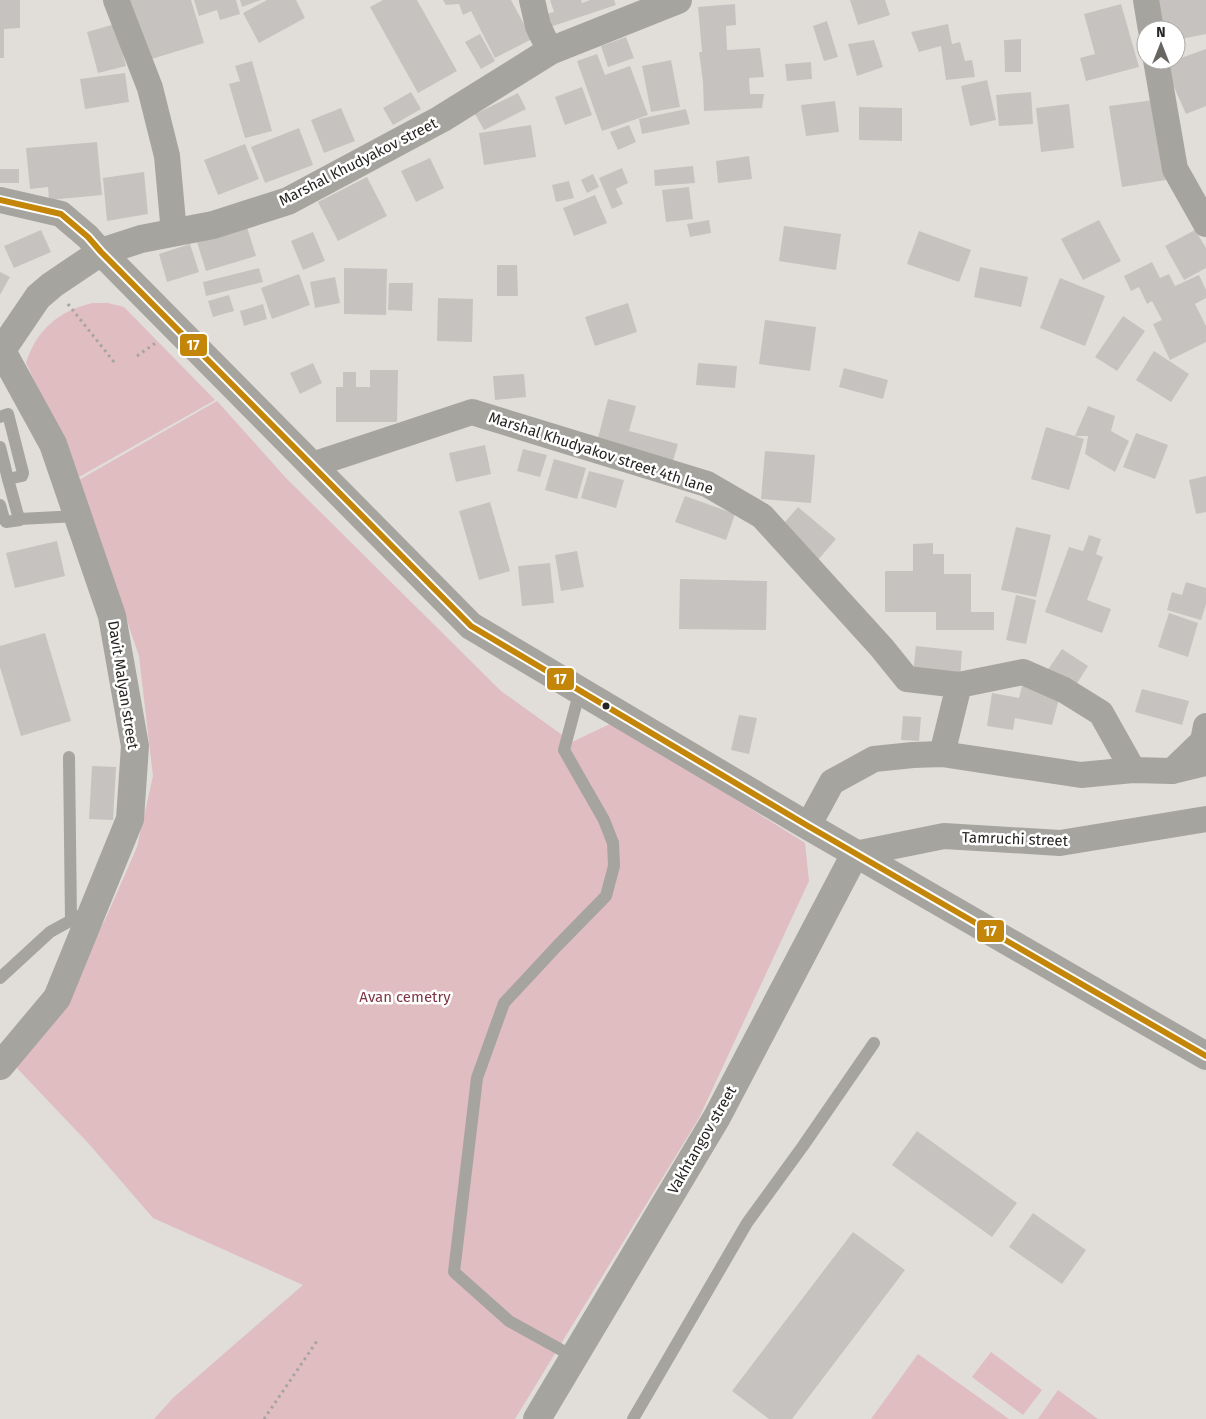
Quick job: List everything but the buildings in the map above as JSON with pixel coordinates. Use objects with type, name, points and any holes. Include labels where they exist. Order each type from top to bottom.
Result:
[{"type":"street","points":[[116,0],[150,88],[167,156],[174,233]]},
{"type":"street","points":[[532,0],[538,26],[550,51]]},
{"type":"street","name":"Marshal Khudyakov street","points":[[1,352],[38,296],[101,252],[141,239],[213,225],[288,201],[441,119],[550,51],[678,0]]},
{"type":"street","points":[[1146,0],[1149,20]]},
{"type":"street","points":[[1158,70],[1175,170],[1206,224]]},
{"type":"street","points":[[0,200],[61,214],[88,237],[471,626],[855,854],[1206,1056]]},
{"type":"street","name":"Davit Malyan street","points":[[0,1066],[57,998],[83,914],[130,819],[135,746],[112,616],[78,516],[53,444],[1,352]]},
{"type":"street","name":"Marshal Khudyakov street 4th lane","points":[[312,466],[472,412],[707,484],[762,516],[907,679],[959,685],[1023,672],[1064,690],[1101,713],[1133,770]]},
{"type":"street","points":[[942,754],[959,685]]},
{"type":"street","points":[[1172,771],[1203,740],[1206,726]]},
{"type":"street","points":[[808,826],[832,782],[874,759],[942,754],[1081,775],[1133,770],[1172,771],[1206,763]]},
{"type":"street","name":"Tamruchi street","points":[[855,854],[944,836],[1060,843],[1206,820]]},
{"type":"street","name":"Vakhtangov street","points":[[536,1419],[717,1117],[855,854]]},
{"type":"lane","points":[[0,417],[8,414],[23,473],[20,477],[8,478]]},
{"type":"lane","points":[[0,447],[20,520]]},
{"type":"lane","points":[[0,505],[6,522],[78,516]]},
{"type":"lane","points":[[574,1357],[510,1321],[454,1272],[477,1078],[504,1003],[558,944],[606,896],[614,866],[613,843],[604,820],[564,750],[580,690]]},
{"type":"lane","points":[[0,978],[50,932],[83,914],[69,757]]},
{"type":"lane","points":[[633,1419],[747,1223],[874,1043]]},
{"type":"path","points":[[52,285],[114,362]]},
{"type":"path","points":[[264,1419],[317,1341]]},
{"type":"green space","points":[[92,303],[108,303],[124,307],[215,400],[79,477],[26,363],[36,341],[50,324],[69,311]]},
{"type":"green space","name":"Avan cemetry","points":[[217,401],[285,477],[501,691],[572,742],[612,723],[805,843],[809,881],[699,1118],[515,1419],[154,1419],[173,1398],[303,1285],[153,1218],[89,1144],[15,1066],[46,1023],[105,920],[137,847],[153,776],[139,656],[79,480]]},
{"type":"green space","points":[[991,1352],[1042,1390],[1023,1415],[972,1377]]},
{"type":"green space","points":[[918,1354],[1009,1419],[871,1419]]},
{"type":"green space","points":[[1058,1390],[1098,1419],[1038,1419]]},
{"type":"transit line","name":"17","points":[[0,200],[61,214],[88,237],[471,626],[808,826],[1206,1056]]}]
